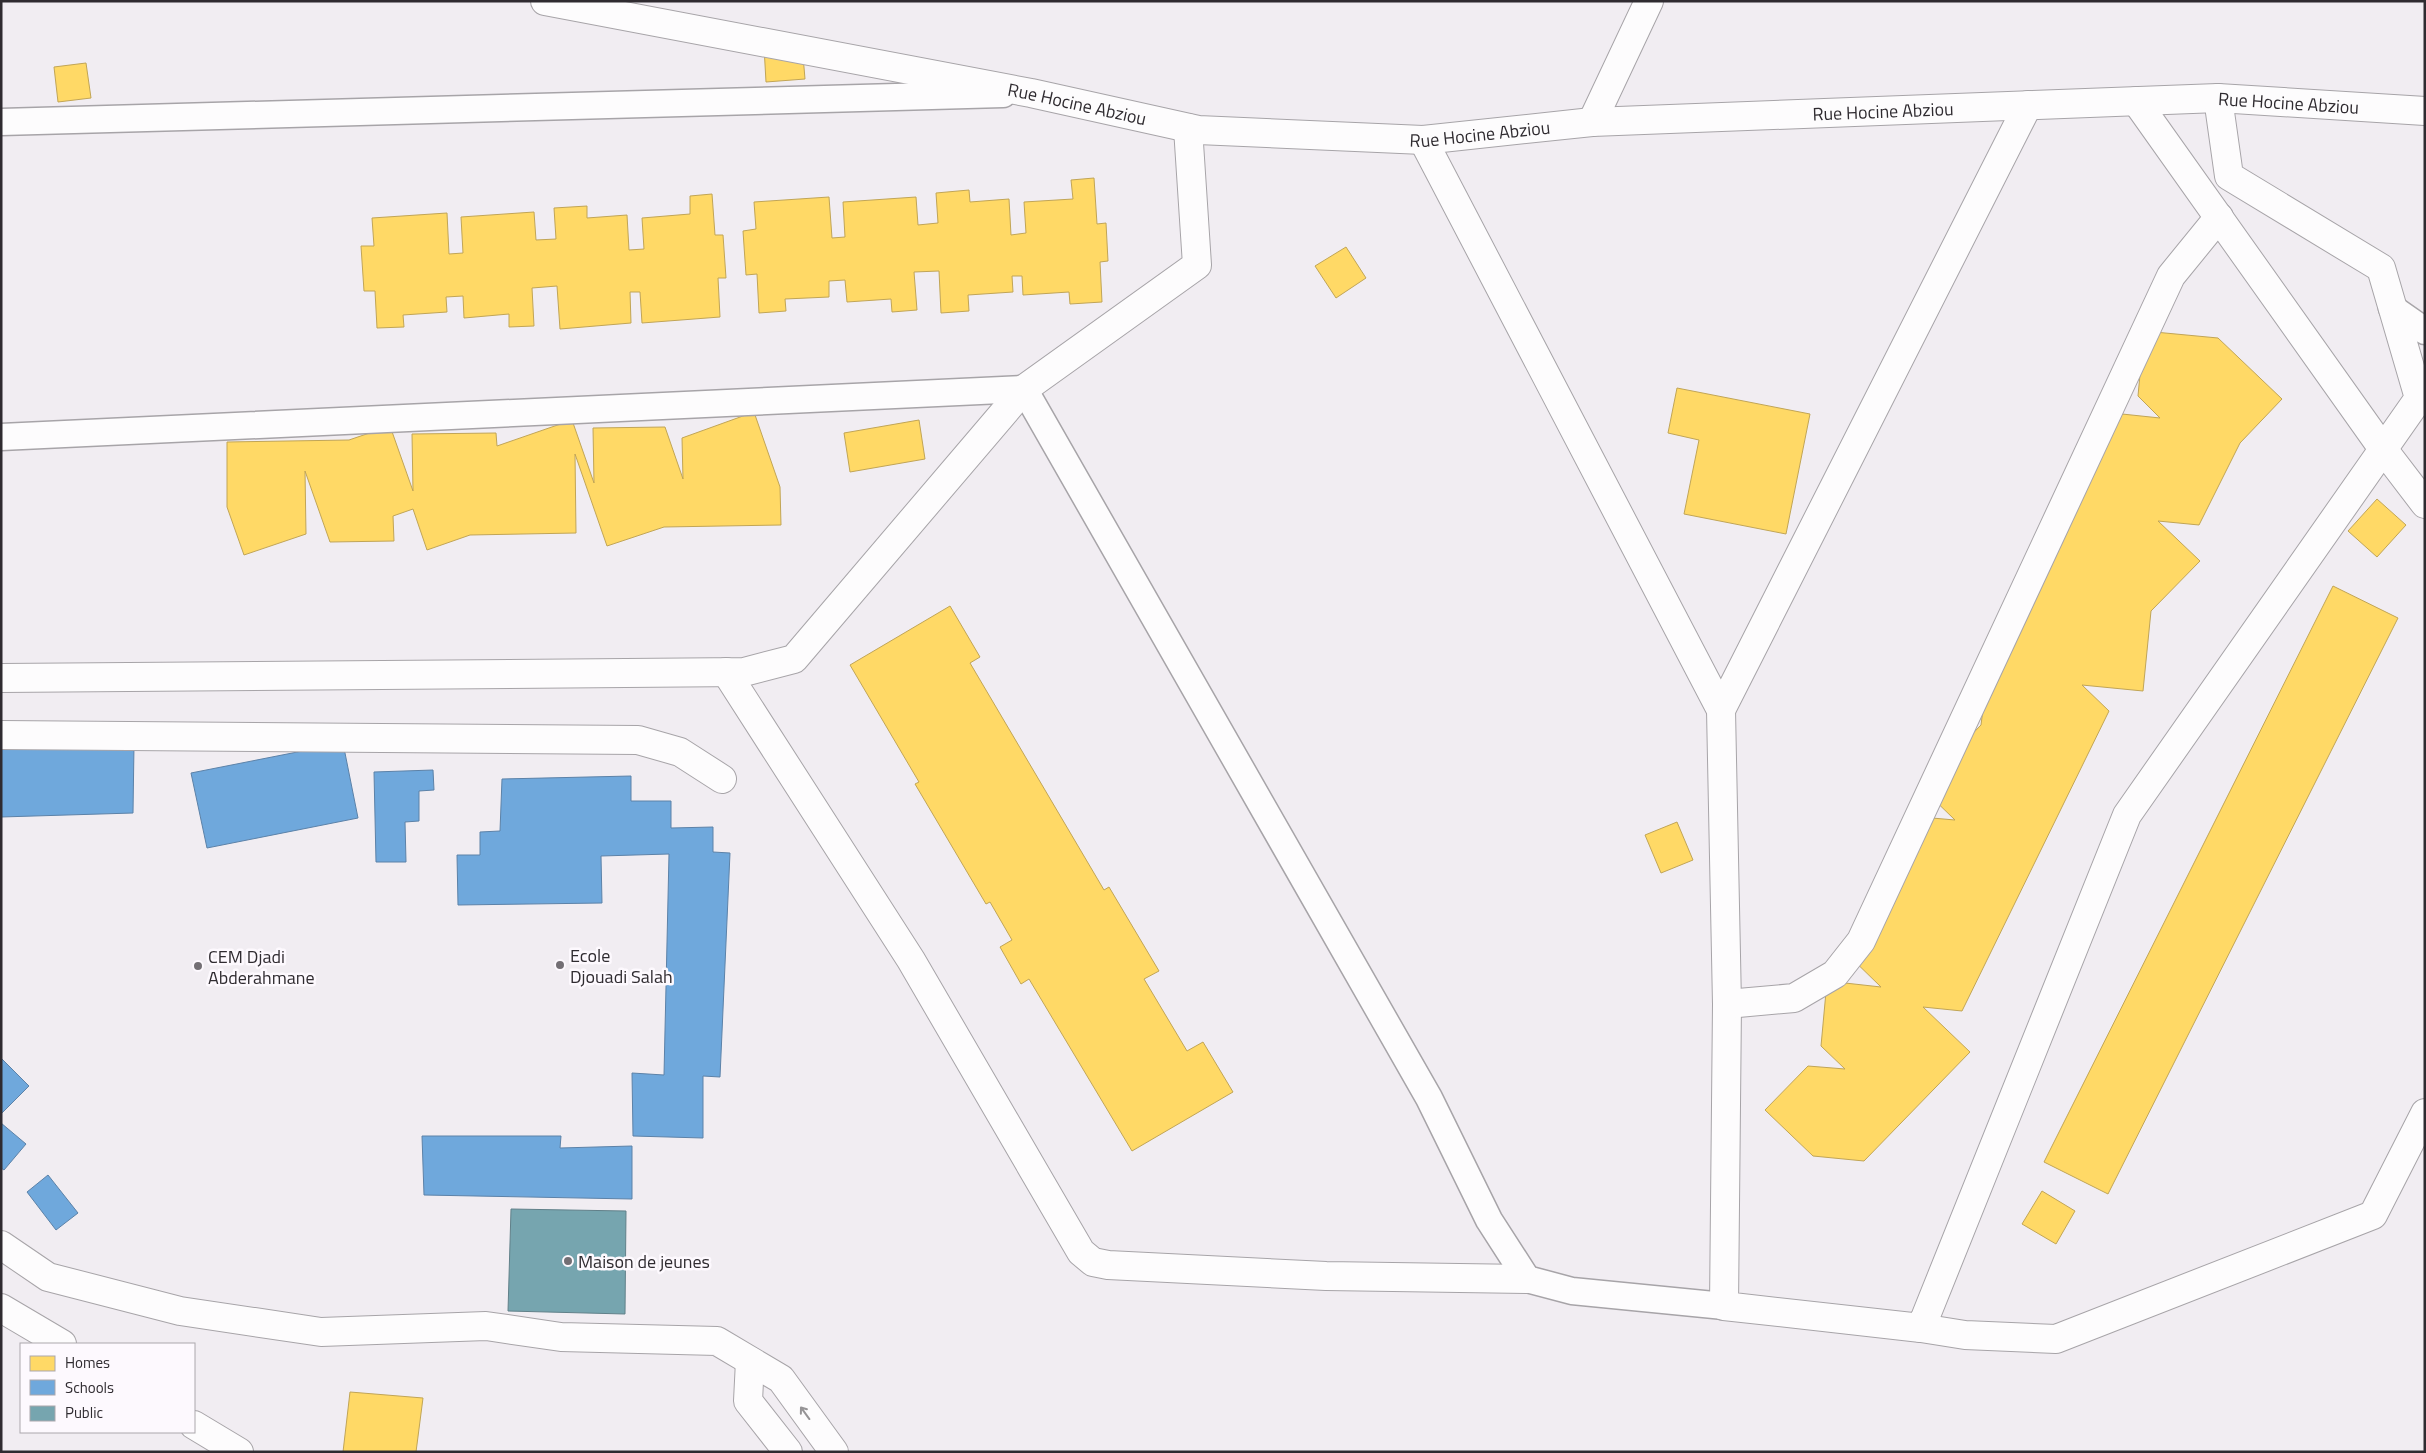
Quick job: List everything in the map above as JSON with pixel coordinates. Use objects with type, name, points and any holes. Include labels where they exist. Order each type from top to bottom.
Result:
[{"type":"street","name":"Rue Hocine Abziou","points":[[545,1],[1030,93],[1198,130],[1423,140],[1592,122],[2218,98],[2425,111]]},
{"type":"street","points":[[1592,122],[1648,1]]},
{"type":"street","points":[[1921,1328],[2126,815],[2419,398],[2381,268],[2229,176],[2218,98]]},
{"type":"street","points":[[2136,101],[2383,449],[2425,504]]},
{"type":"street","points":[[1721,710],[2028,105]]},
{"type":"street","points":[[1,678],[744,672],[794,659],[1024,389],[1197,265],[1188,128]]},
{"type":"street","points":[[1423,140],[1721,710],[1726,1004],[1724,1306],[1921,1328],[1965,1335],[2056,1339],[2373,1215],[2425,1113]]},
{"type":"street","points":[[1726,1004],[1794,998],[1835,974],[1861,941],[2170,276],[2219,218]]},
{"type":"street","points":[[726,672],[911,960],[1081,1252],[1093,1262],[1108,1265],[1326,1276],[1527,1279]]},
{"type":"street","points":[[1,734],[638,740],[680,752],[722,779]]},
{"type":"street","points":[[1,1245],[48,1277],[180,1312],[320,1332],[486,1326],[561,1337],[718,1341],[781,1379],[834,1452]]},
{"type":"street","points":[[1,1308],[60,1343]]},
{"type":"street","points":[[750,1360],[748,1401],[788,1452]]},
{"type":"street","points":[[195,1425],[238,1452]]},
{"type":"lane","points":[[1,122],[1030,93]]},
{"type":"lane","points":[[2392,308],[2425,331]]},
{"type":"lane","points":[[1,437],[1024,389],[1424,1090],[1489,1220],[1527,1279],[1572,1291],[1724,1306]]},
{"type":"building: Homes","points":[[802,44],[805,79],[766,82],[764,47]]},
{"type":"building: Homes","points":[[86,63],[91,98],[58,102],[54,67]]},
{"type":"building: Homes","points":[[1094,178],[1097,224],[1106,223],[1108,261],[1100,262],[1102,302],[1070,304],[1069,292],[1023,295],[1022,276],[1012,276],[1013,292],[968,295],[969,311],[941,313],[939,271],[914,272],[917,310],[892,312],[891,299],[847,302],[845,280],[829,281],[829,297],[785,299],[786,311],[759,313],[757,274],[746,275],[743,231],[756,229],[754,202],[829,197],[832,238],[845,237],[843,202],[916,197],[918,225],[938,223],[936,193],[969,190],[970,202],[1009,199],[1011,235],[1026,233],[1024,202],[1073,199],[1071,180]]},
{"type":"building: Homes","points":[[712,194],[715,235],[723,235],[726,278],[718,278],[720,317],[642,323],[640,292],[630,292],[631,323],[560,329],[557,286],[532,288],[534,326],[509,327],[509,314],[464,318],[463,296],[446,297],[447,312],[403,315],[404,327],[377,328],[375,291],[364,291],[361,246],[374,246],[372,218],[447,213],[449,254],[463,253],[461,217],[534,212],[536,240],[556,239],[554,208],[587,206],[587,218],[627,215],[629,250],[644,249],[642,218],[690,214],[690,196]]},
{"type":"building: Homes","points":[[1346,247],[1366,278],[1336,298],[1315,266]]},
{"type":"building: Homes","points":[[2144,331],[2218,338],[2282,399],[2240,443],[2199,525],[2158,521],[2200,561],[2151,611],[2143,691],[2082,685],[2109,711],[1962,1011],[1923,1007],[1970,1052],[1864,1161],[1813,1156],[1765,1110],[1808,1066],[1845,1069],[1821,1046],[1827,981],[1881,987],[1842,949],[1902,886],[1909,816],[1955,820],[1921,787],[1981,725],[1985,693],[2122,414],[2160,418],[2138,396]]},
{"type":"building: Homes","points":[[1677,388],[1810,414],[1786,534],[1684,514],[1699,440],[1668,433]]},
{"type":"building: Homes","points":[[754,412],[780,487],[781,525],[664,527],[607,546],[575,454],[576,533],[470,535],[427,550],[413,509],[393,516],[394,541],[330,542],[305,471],[306,534],[244,555],[227,507],[227,442],[349,440],[390,426],[413,491],[412,434],[496,433],[497,446],[572,420],[594,483],[593,428],[665,427],[683,479],[682,438]]},
{"type":"building: Homes","points":[[919,420],[925,459],[850,472],[844,433]]},
{"type":"building: Homes","points":[[2377,499],[2406,525],[2377,557],[2348,531]]},
{"type":"building: Homes","points":[[2333,586],[2398,618],[2108,1194],[2044,1162]]},
{"type":"building: Homes","points":[[950,606],[980,657],[970,663],[1104,890],[1109,887],[1159,971],[1144,979],[1187,1051],[1203,1042],[1233,1092],[1132,1151],[1029,979],[1021,984],[1000,947],[1012,940],[990,902],[986,904],[915,784],[919,782],[850,665]]},
{"type":"building: Homes","points":[[1677,822],[1693,860],[1661,873],[1645,835]]},
{"type":"building: Homes","points":[[2042,1191],[2075,1211],[2056,1244],[2022,1224]]},
{"type":"building: Homes","points":[[350,1392],[423,1398],[416,1452],[343,1452]]},
{"type":"building: Schools","points":[[343,743],[358,818],[207,848],[191,773]]},
{"type":"building: Schools","points":[[134,745],[133,813],[1,817],[1,748]]},
{"type":"building: Schools","points":[[433,770],[434,790],[419,791],[419,821],[405,822],[406,862],[376,862],[374,772]]},
{"type":"building: Schools","points":[[631,776],[631,801],[671,801],[671,828],[713,827],[713,852],[730,853],[720,1077],[703,1076],[703,1138],[633,1136],[632,1073],[664,1075],[669,854],[601,856],[602,903],[458,905],[457,855],[480,855],[480,832],[500,831],[502,779]]},
{"type":"building: Schools","points":[[1,1058],[29,1086],[1,1114]]},
{"type":"building: Schools","points":[[1,1123],[26,1144],[4,1170],[1,1168]]},
{"type":"building: Schools","points":[[422,1136],[561,1136],[560,1148],[632,1146],[632,1199],[424,1195]]},
{"type":"building: Schools","points":[[48,1175],[78,1213],[56,1230],[27,1192]]},
{"type":"building: Public","name":"Maison de jeunes","points":[[511,1209],[626,1211],[625,1314],[508,1311]]},
{"type":"place","name":"Ecole Djouadi Salah","points":[[560,965]]},
{"type":"place","name":"CEM Djadi Abderahmane","points":[[198,966]]},
{"type":"place","name":"Maison de jeunes","points":[[568,1261]]}]
